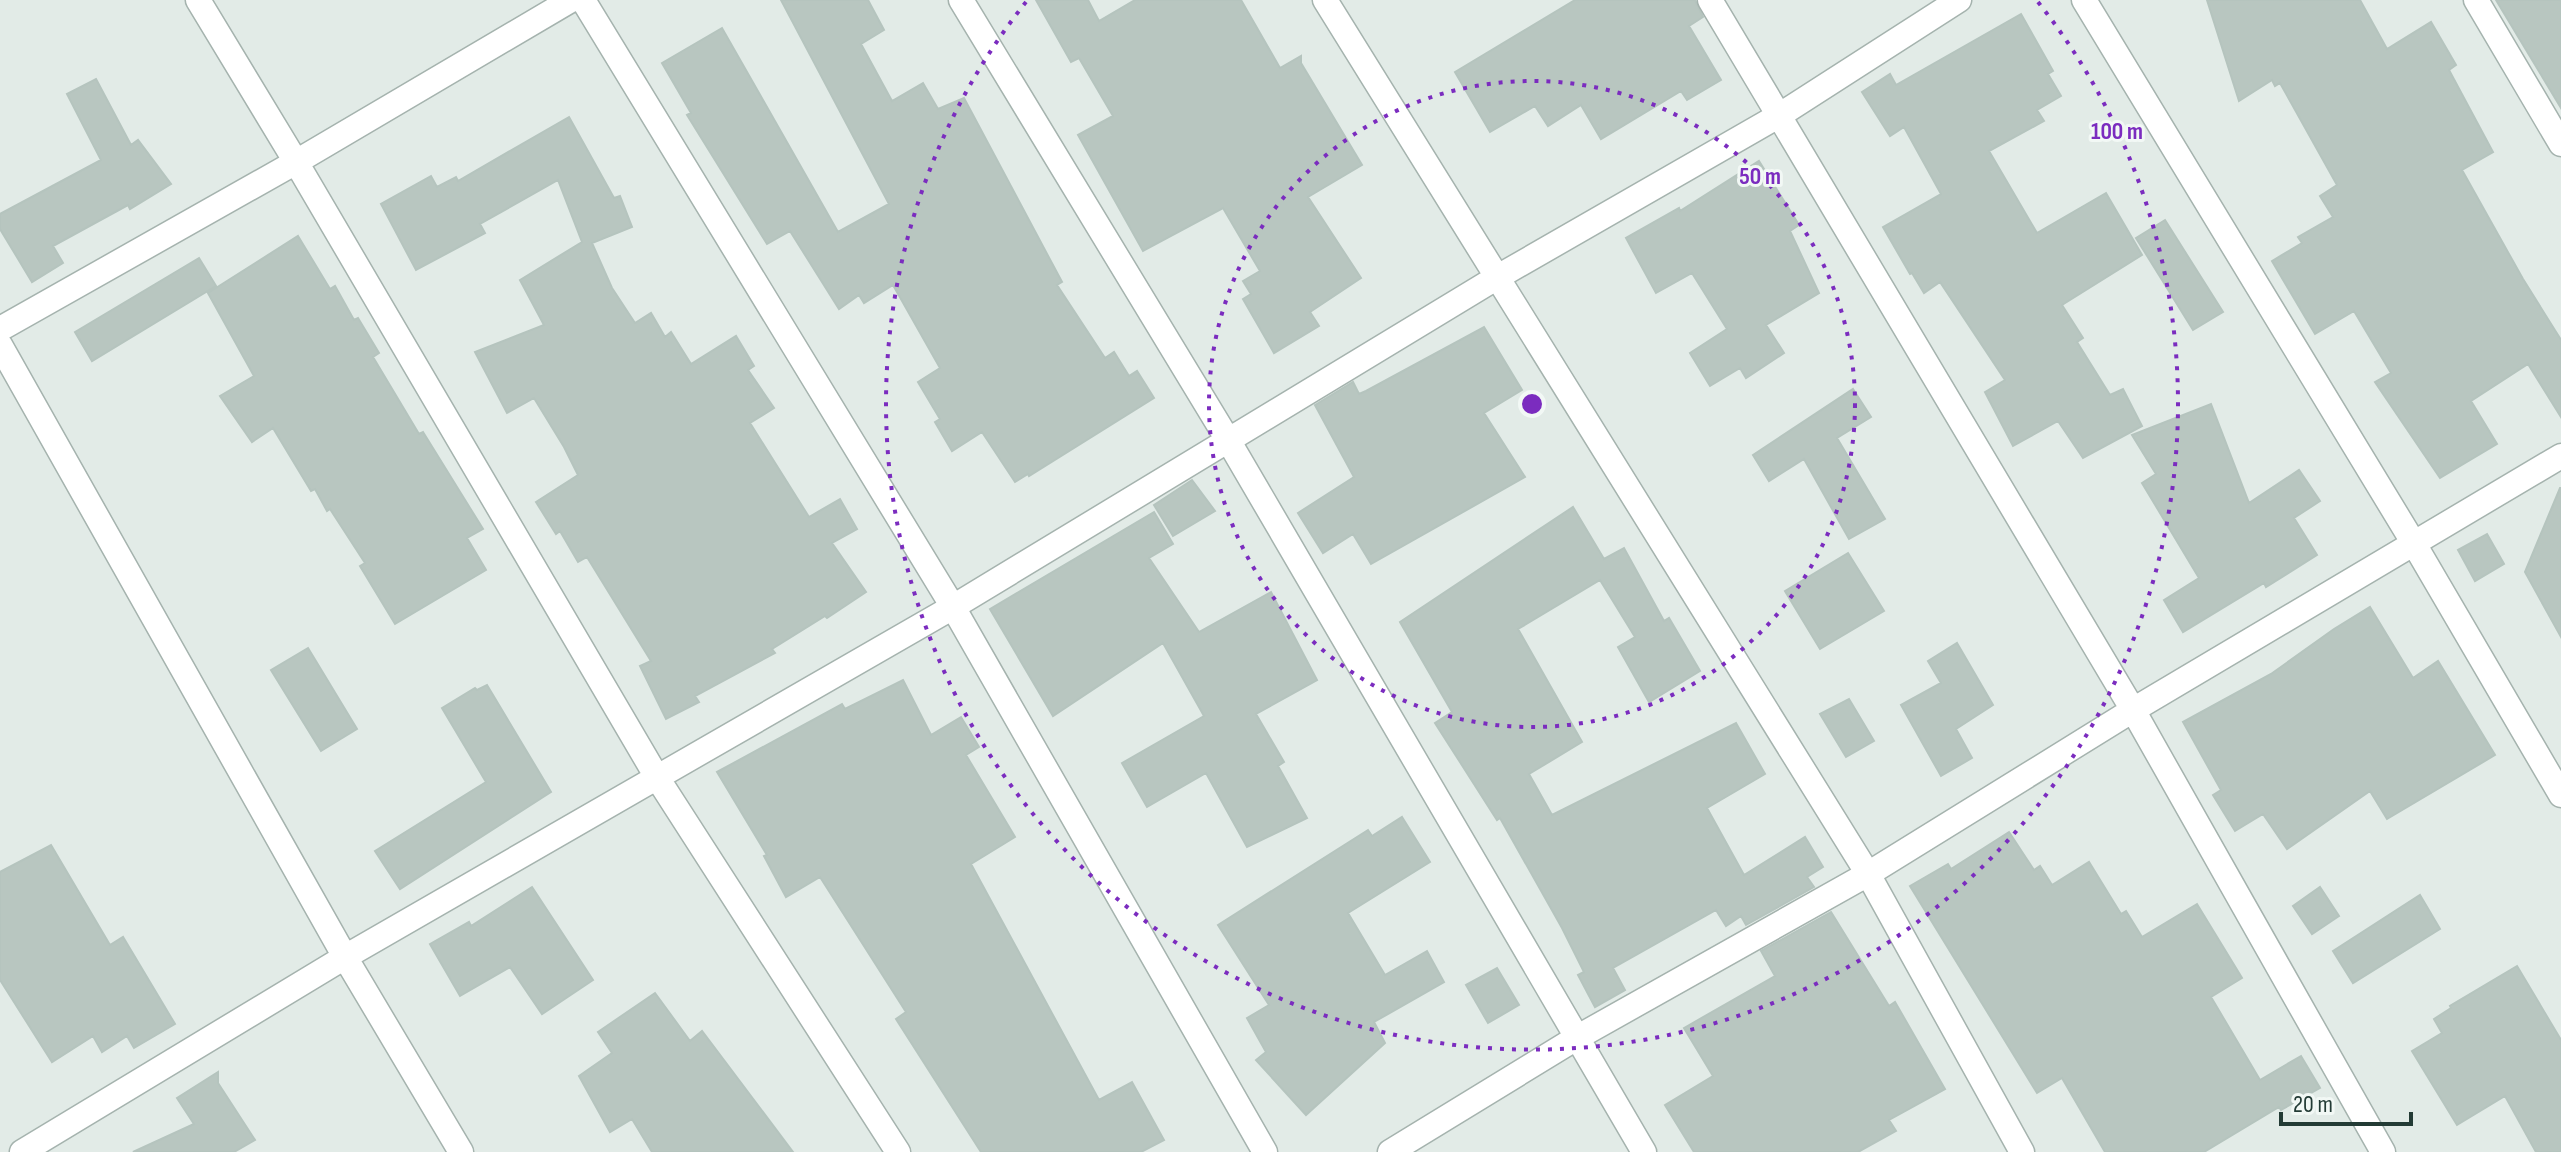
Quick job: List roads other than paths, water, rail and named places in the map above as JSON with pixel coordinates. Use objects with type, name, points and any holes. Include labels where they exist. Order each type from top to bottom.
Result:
[{"type":"street","points":[[198,0],[658,779],[898,1152]]},
{"type":"street","points":[[0,329],[296,162],[571,0]]},
{"type":"street","points":[[583,0],[953,607],[1265,1152]]},
{"type":"street","points":[[961,0],[1228,440],[1644,1152]]},
{"type":"street","points":[[1325,0],[1868,874],[2022,1152]]},
{"type":"street","points":[[1710,0],[2133,710],[2383,1152]]},
{"type":"street","points":[[22,1152],[345,957],[953,607],[1496,278],[1780,115],[1959,0]]},
{"type":"street","points":[[2084,0],[2413,542],[2561,795]]},
{"type":"street","points":[[2476,0],[2561,144]]},
{"type":"street","points":[[0,345],[345,957],[461,1152]]},
{"type":"street","points":[[1390,1152],[1578,1037],[1868,874],[2133,710],[2561,456]]}]
